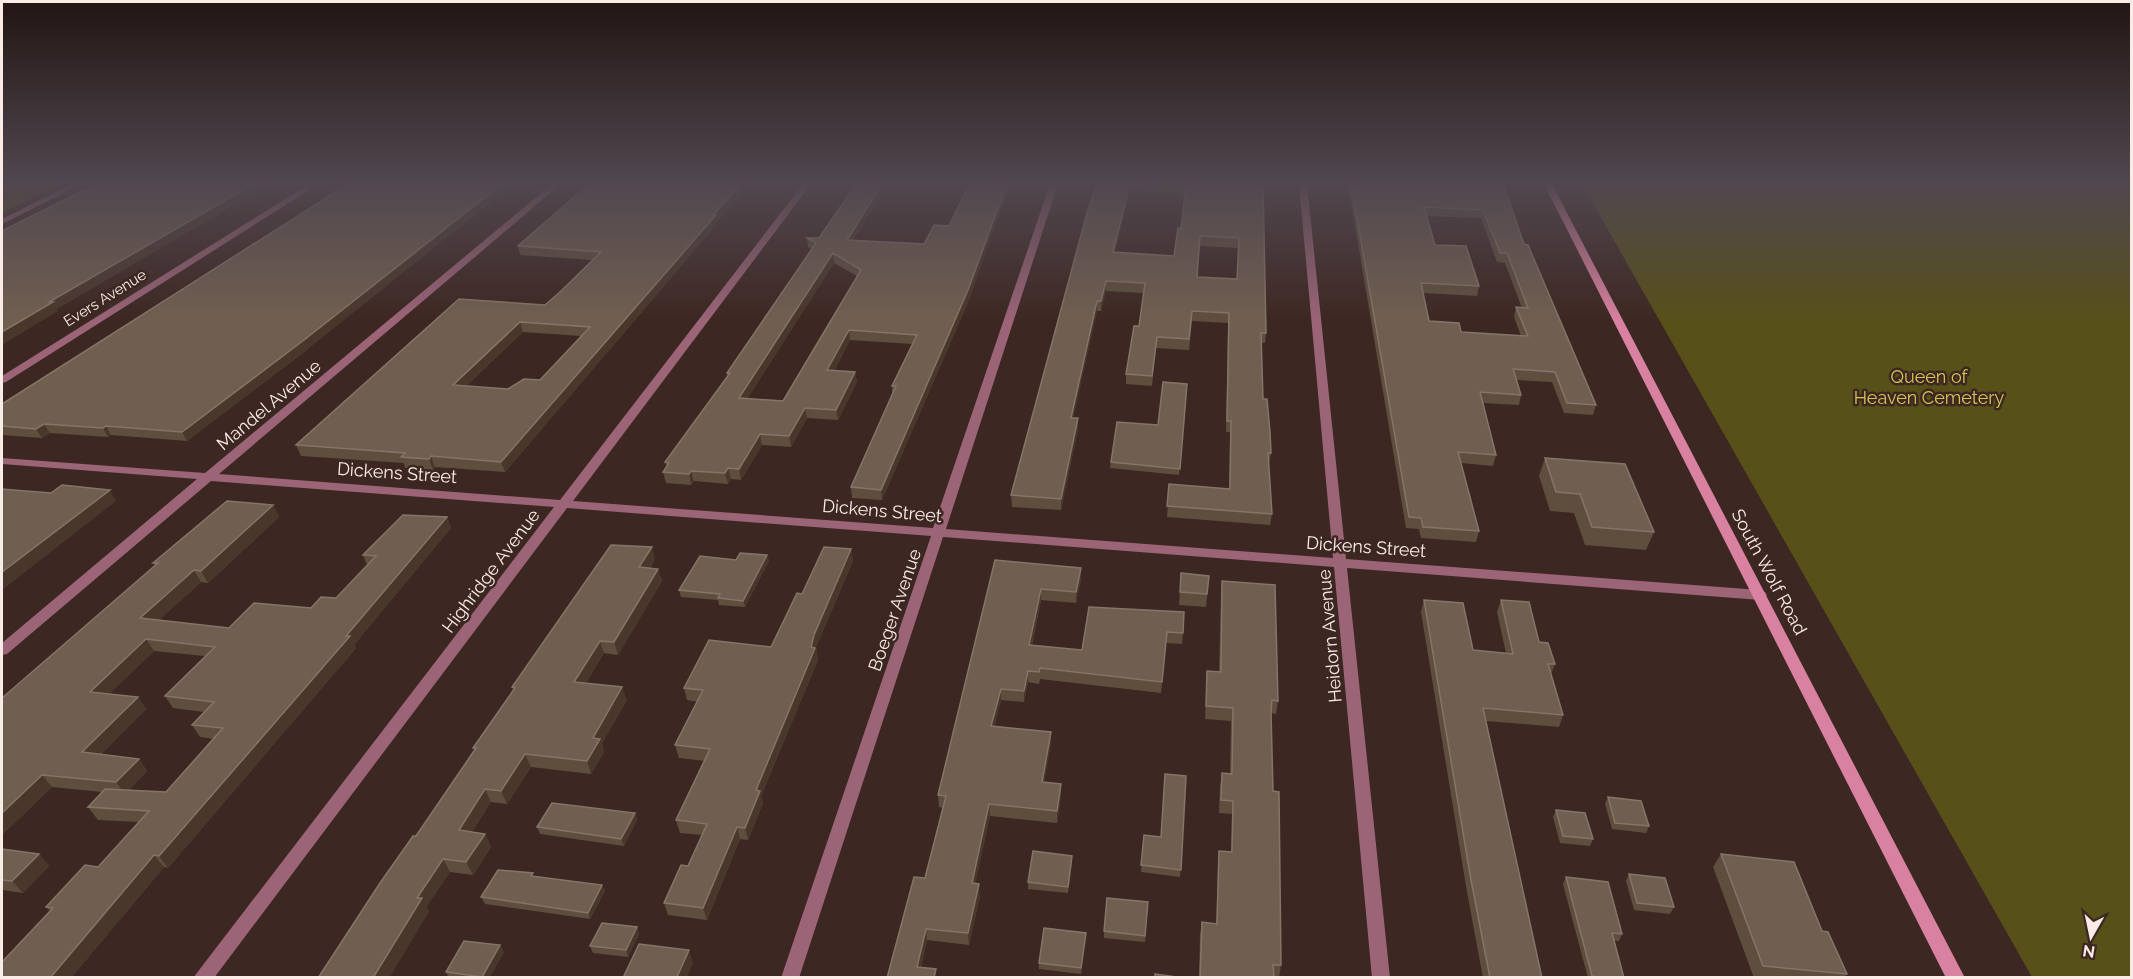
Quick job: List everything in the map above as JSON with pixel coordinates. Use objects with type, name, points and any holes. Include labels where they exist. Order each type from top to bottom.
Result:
[{"type":"main road","name":"South Wolf Road","points":[[1572,230],[1956,978]]},
{"type":"street","name":"Evers Avenue","points":[[2,380],[242,230]]},
{"type":"street","name":"Mandel Avenue","points":[[2,650],[503,230]]},
{"type":"street","name":"Highridge Avenue","points":[[202,978],[772,230]]},
{"type":"street","name":"Boeger Avenue","points":[[790,978],[1039,230]]},
{"type":"street","name":"Heidorn Avenue","points":[[1308,230],[1381,978]]},
{"type":"street","name":"Dickens Street","points":[[2,461],[207,478],[566,502],[939,534],[1760,595]]},
{"type":"green space","name":"Queen of Heaven Cemetery","points":[[1608,230],[2131,230],[2131,977],[2032,977]]},
{"type":"building","points":[[175,230],[49,302],[53,302],[2,332],[2,231]]},
{"type":"building","points":[[276,230],[444,230],[182,432],[106,426],[103,428],[44,424],[36,429],[2,426],[2,404]]},
{"type":"building","points":[[537,230],[703,230],[501,462],[431,456],[429,459],[401,457],[405,453],[296,445],[459,299],[545,305],[601,252],[518,246]],"holes":[[[520,322],[590,327],[540,380],[524,379],[508,389],[453,385]]]},
{"type":"building","points":[[825,230],[853,230],[847,240],[924,244],[932,230],[990,230],[968,290],[881,490],[851,487],[896,386],[892,386],[917,335],[849,330],[827,370],[855,372],[836,410],[805,408],[789,436],[760,434],[739,469],[728,468],[725,473],[663,472],[669,463],[665,462],[730,373],[727,373],[816,243],[807,238],[819,238]],"holes":[[[833,253],[861,270],[783,401],[739,398]]]},
{"type":"building","points":[[1083,230],[1119,230],[1113,252],[1174,256],[1178,230],[1264,230],[1266,333],[1261,333],[1263,399],[1267,399],[1270,432],[1271,453],[1268,453],[1272,514],[1167,506],[1169,484],[1230,489],[1231,421],[1227,421],[1229,313],[1192,311],[1189,339],[1157,337],[1152,376],[1126,374],[1134,326],[1139,326],[1145,283],[1106,281],[1101,301],[1097,301],[1071,418],[1078,418],[1061,499],[1011,495]],"holes":[[[1200,236],[1239,238],[1237,279],[1197,277]]]},
{"type":"building","points":[[1359,230],[1431,230],[1435,245],[1466,246],[1479,286],[1421,283],[1429,321],[1459,323],[1461,332],[1528,336],[1516,307],[1528,308],[1507,253],[1500,253],[1491,230],[1519,230],[1524,244],[1528,245],[1596,405],[1567,403],[1555,372],[1513,369],[1521,395],[1480,392],[1496,455],[1458,452],[1479,531],[1423,527],[1421,518],[1409,517]]},
{"type":"building","points":[[1163,382],[1187,384],[1180,469],[1111,462],[1117,422],[1158,425]]},
{"type":"building","points":[[1545,458],[1625,464],[1654,532],[1592,527],[1580,494],[1556,492]]},
{"type":"building","points":[[62,485],[110,490],[2,572],[2,489],[51,493]]},
{"type":"building","points":[[227,501],[273,505],[201,571],[194,570],[140,618],[229,628],[254,603],[311,608],[321,597],[336,598],[376,556],[363,555],[403,515],[447,517],[346,636],[350,636],[159,856],[154,855],[50,978],[2,978],[2,962],[53,908],[46,907],[85,865],[98,867],[149,811],[88,807],[105,789],[166,792],[223,728],[192,725],[214,702],[165,696],[215,647],[146,639],[90,692],[138,697],[82,752],[139,759],[116,782],[42,775],[2,813],[2,698],[158,563],[153,563]]},
{"type":"building","points":[[611,545],[652,547],[639,567],[658,569],[614,642],[600,641],[574,682],[622,687],[593,738],[600,739],[587,761],[525,754],[501,791],[485,789],[459,830],[485,834],[466,862],[443,859],[417,898],[422,898],[373,978],[318,978],[380,883],[413,836],[416,836],[476,748],[473,748],[515,688],[512,687]]},
{"type":"building","points":[[824,547],[851,549],[814,635],[811,647],[815,648],[756,790],[760,791],[745,828],[737,827],[703,908],[664,903],[681,865],[688,866],[707,824],[676,820],[710,749],[675,745],[703,690],[684,688],[709,640],[771,647],[797,593],[802,594]]},
{"type":"building","points":[[740,553],[767,555],[743,601],[718,598],[720,594],[679,590],[700,556],[736,560]]},
{"type":"building","points":[[995,560],[1081,568],[1076,592],[1041,589],[1029,645],[1082,650],[1089,607],[1184,612],[1183,633],[1167,632],[1162,682],[1040,668],[1039,672],[1028,671],[1024,691],[1001,689],[991,726],[1051,732],[1042,782],[1061,784],[1057,811],[989,804],[972,883],[979,884],[968,933],[926,929],[917,967],[936,969],[934,978],[887,978],[914,877],[925,878],[946,796],[938,795]]},
{"type":"building","points":[[1181,573],[1209,576],[1207,594],[1180,592]]},
{"type":"building","points":[[1222,581],[1275,585],[1278,701],[1272,700],[1271,712],[1273,791],[1279,792],[1281,965],[1273,965],[1274,978],[1200,978],[1202,922],[1217,924],[1219,851],[1232,852],[1233,801],[1221,800],[1222,773],[1232,774],[1233,708],[1206,706],[1207,671],[1221,672]]},
{"type":"building","points":[[1424,600],[1463,603],[1473,650],[1513,654],[1501,600],[1529,602],[1539,642],[1548,643],[1555,664],[1548,664],[1563,715],[1483,708],[1542,978],[1490,978],[1471,880]]},
{"type":"building","points":[[1165,774],[1186,776],[1181,870],[1141,865],[1144,835],[1161,837]]},
{"type":"building","points":[[1608,797],[1641,801],[1649,826],[1615,823]]},
{"type":"building","points":[[552,803],[635,813],[621,839],[537,827]]},
{"type":"building","points":[[1556,810],[1585,813],[1593,839],[1563,836]]},
{"type":"building","points":[[2,849],[39,854],[12,881],[2,880]]},
{"type":"building","points":[[1033,851],[1072,856],[1068,887],[1028,882]]},
{"type":"building","points":[[1721,854],[1794,862],[1822,931],[1828,932],[1847,974],[1763,966]]},
{"type":"building","points":[[498,870],[533,873],[531,876],[602,885],[588,913],[481,897]]},
{"type":"building","points":[[1629,874],[1665,878],[1674,907],[1637,903]]},
{"type":"building","points":[[1566,877],[1608,882],[1622,934],[1612,933],[1624,978],[1592,976]]},
{"type":"building","points":[[1107,898],[1148,902],[1145,936],[1104,931]]},
{"type":"building","points":[[602,923],[637,927],[626,950],[590,946]]},
{"type":"building","points":[[1044,928],[1086,933],[1081,968],[1039,963]]},
{"type":"building","points":[[464,941],[500,945],[482,977],[446,972]]},
{"type":"building","points":[[639,944],[689,950],[677,977],[623,978]]},
{"type":"building","points":[[1155,974],[1184,978],[1155,978]]}]
